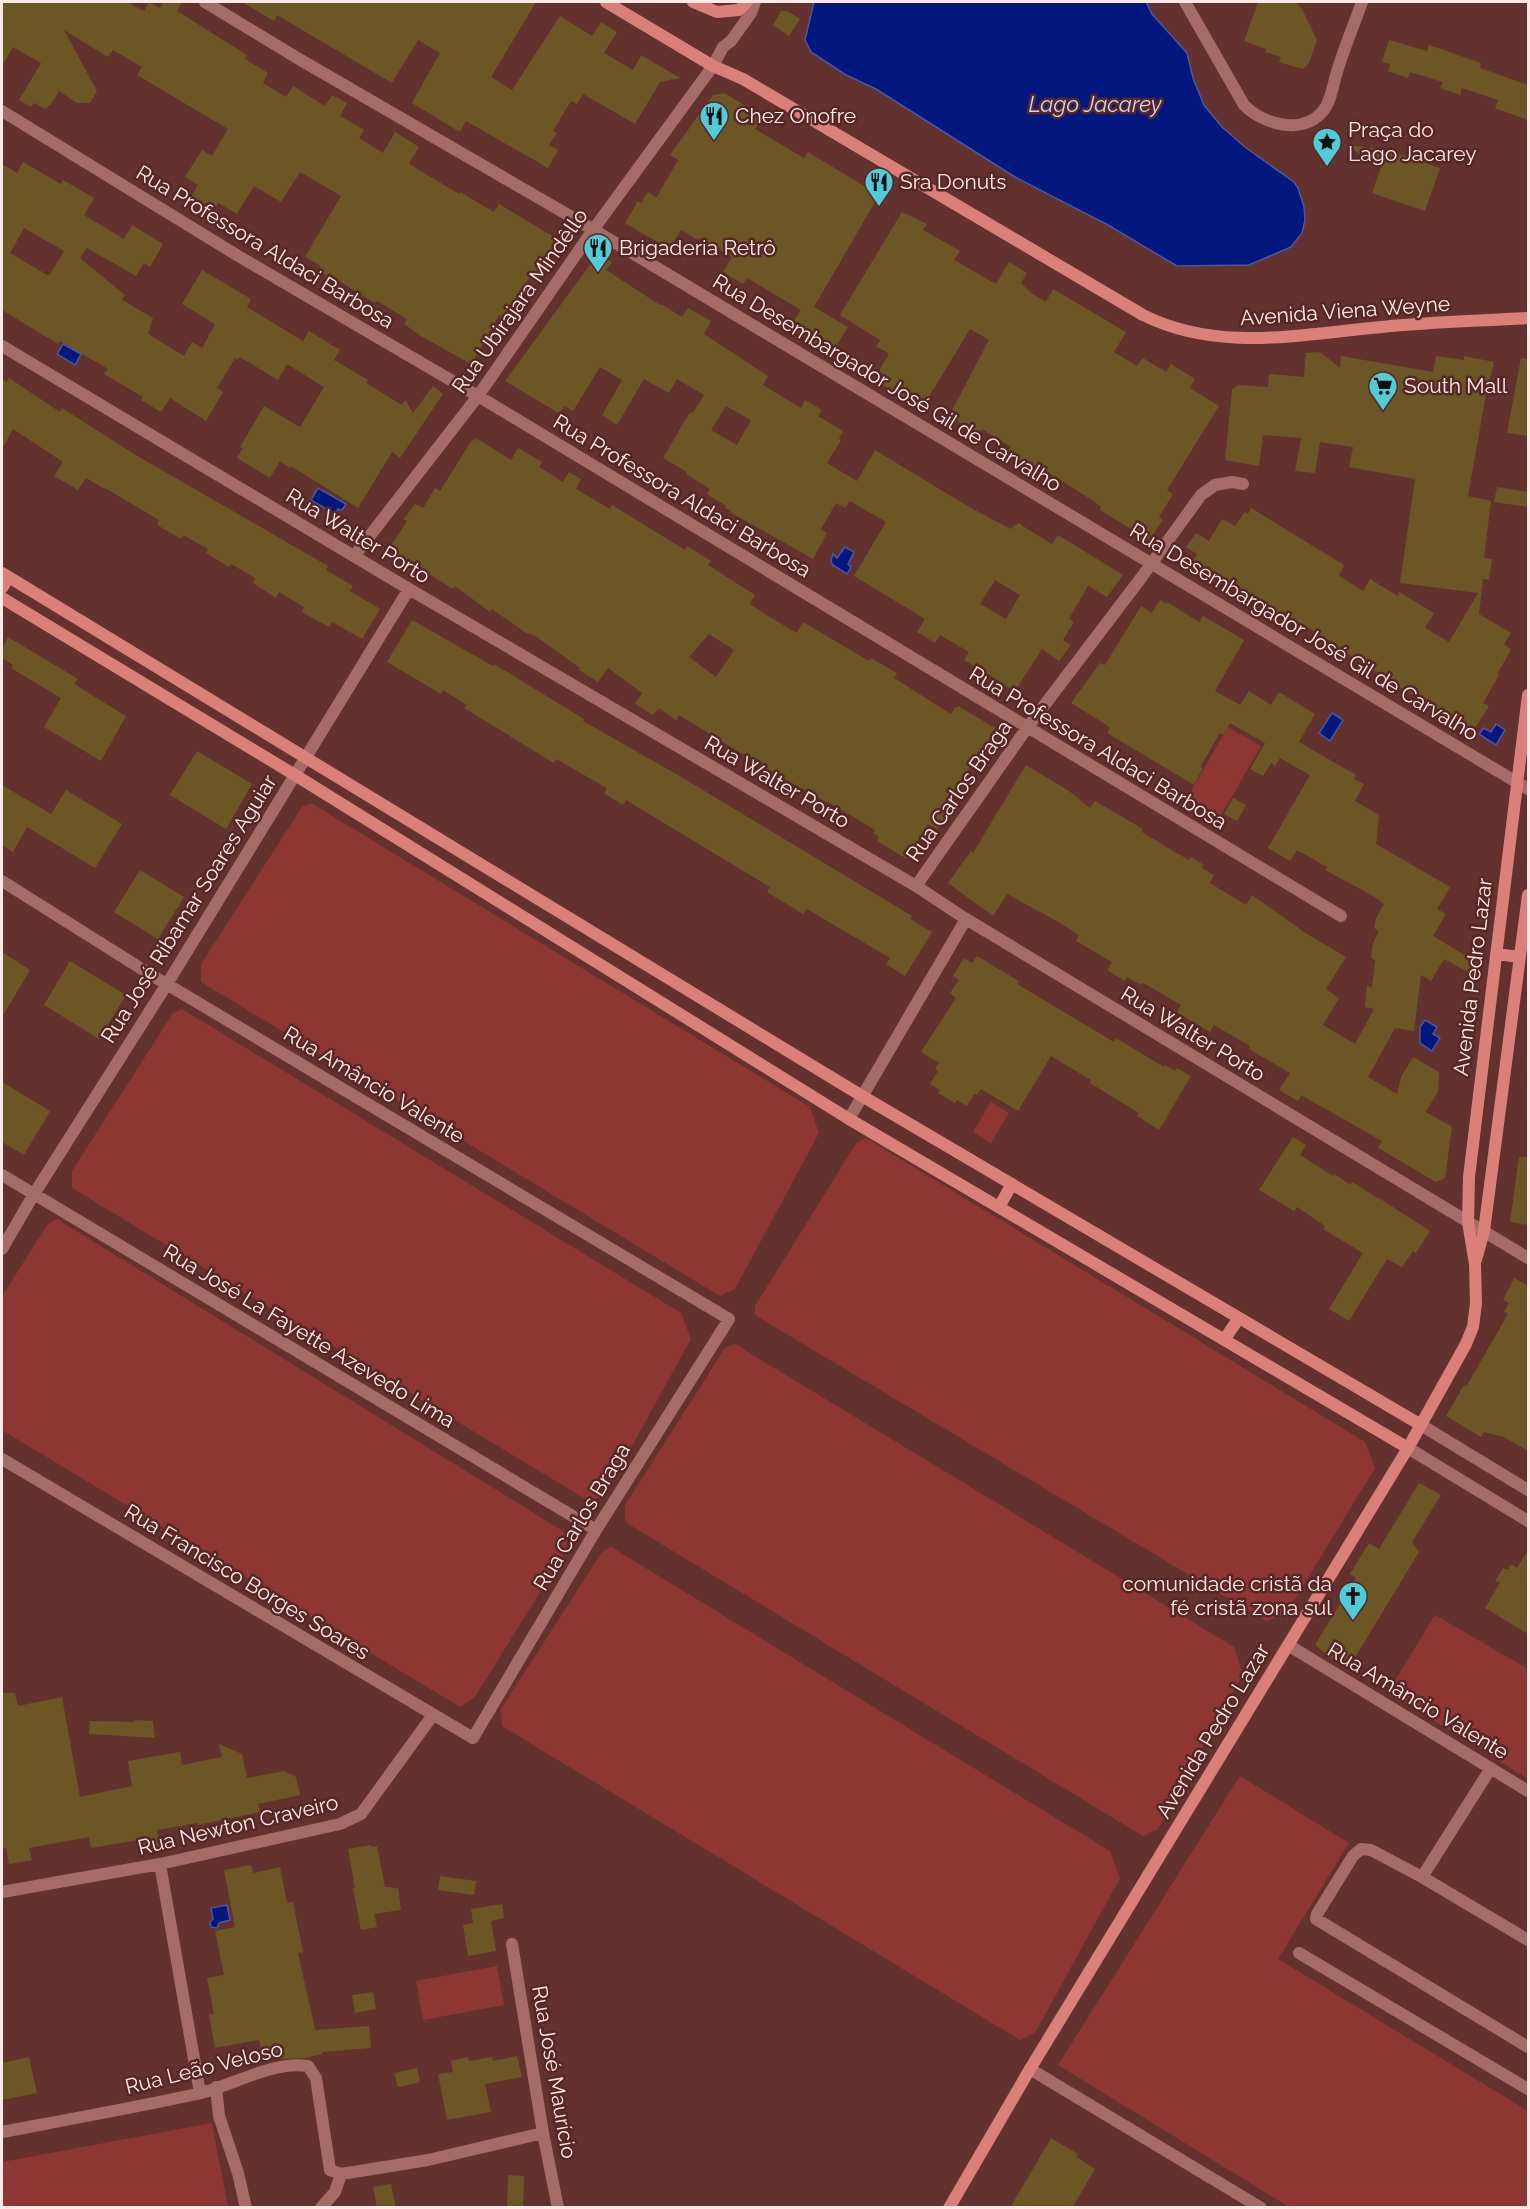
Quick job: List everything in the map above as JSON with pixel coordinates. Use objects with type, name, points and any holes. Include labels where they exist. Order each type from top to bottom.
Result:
[{"type":"main road","name":"Avenida Viena Weyne","points":[[606,2],[713,66],[743,79],[1143,315],[1179,330],[1209,336],[1251,339],[1383,327],[1528,318]]},
{"type":"main road","points":[[693,2],[717,12],[739,10],[747,2]]},
{"type":"main road","points":[[2,588],[5,575],[862,1096],[1421,1425]]},
{"type":"main road","points":[[2,598],[294,774],[849,1119],[1408,1448]]},
{"type":"main road","name":"Avenida Pedro Lazar","points":[[949,2208],[1030,2069],[1408,1448],[1471,1333],[1476,1303],[1475,1264],[1468,1222],[1469,1177],[1528,695]]},
{"type":"main road","name":"Avenida Pedro Lazar","points":[[1475,1264],[1484,1231],[1528,895]]},
{"type":"main road","points":[[1496,954],[1520,957]]},
{"type":"main road","points":[[999,1207],[1012,1184]]},
{"type":"main road","points":[[1224,1340],[1239,1318]]},
{"type":"street","name":"Rua Desembargador José Gil de Carvalho","points":[[205,2],[593,230],[1528,789]]},
{"type":"street","name":"Rua Ubirajara Mindêllo","points":[[355,555],[477,396],[593,230],[713,66],[723,47],[731,42],[751,13],[755,2]]},
{"type":"street","points":[[1185,2],[1244,105],[1253,114],[1274,123],[1296,125],[1311,121],[1325,108],[1362,2]]},
{"type":"street","name":"Rua Professora Aldaci Barbosa","points":[[2,111],[240,257],[477,396],[1341,916]]},
{"type":"street","name":"Rua Walter Porto","points":[[2,346],[409,589],[916,886],[966,919],[1528,1258]]},
{"type":"street","name":"Rua Carlos Braga","points":[[916,886],[1028,728],[1201,495],[1215,485],[1232,482],[1243,484]]},
{"type":"street","name":"Rua José Ribamar Soares Aguiar","points":[[2,1249],[409,589]]},
{"type":"street","name":"Rua Amâncio Valente","points":[[2,881],[167,984],[729,1319]]},
{"type":"street","points":[[849,1119],[966,919]]},
{"type":"street","name":"Rua José La Fayette Azevedo Lima","points":[[2,1175],[596,1530]]},
{"type":"street","name":"Rua Carlos Braga","points":[[473,1738],[596,1530],[729,1319]]},
{"type":"street","points":[[1421,1425],[1528,1490]]},
{"type":"street","points":[[1408,1448],[1528,1521]]},
{"type":"street","name":"Rua Francisco Borges Soares","points":[[2,1459],[473,1738]]},
{"type":"street","name":"Rua Amâncio Valente","points":[[1288,1645],[1528,1791]]},
{"type":"street","name":"Rua Newton Craveiro","points":[[2,1892],[160,1864],[340,1824],[361,1814],[433,1715]]},
{"type":"street","points":[[1422,1877],[1491,1768]]},
{"type":"street","points":[[1528,1940],[1422,1877],[1371,1850],[1361,1849],[1353,1856],[1316,1919],[1528,2047]]},
{"type":"street","points":[[160,1864],[200,2093]]},
{"type":"street","name":"Rua José Maurício","points":[[512,1944],[543,2133],[558,2208]]},
{"type":"street","points":[[1299,1953],[1528,2089]]},
{"type":"street","name":"Rua Leão Veloso","points":[[2,2132],[200,2093],[275,2069],[308,2066],[314,2072],[318,2086],[330,2170],[341,2174]]},
{"type":"street","points":[[1030,2069],[1261,2208]]},
{"type":"street","points":[[216,2087],[219,2116],[238,2173],[246,2208]]},
{"type":"street","points":[[321,2208],[335,2192],[341,2174],[428,2160],[543,2133]]},
{"type":"shaded area","points":[[1228,727],[1261,746],[1220,817],[1187,798]]},
{"type":"shaded area","points":[[311,803],[810,1107],[819,1133],[735,1289],[720,1296],[201,982],[201,964],[302,807]]},
{"type":"shaded area","points":[[182,1009],[681,1313],[691,1339],[605,1495],[590,1502],[72,1188],[72,1171],[173,1013]]},
{"type":"shaded area","points":[[991,1102],[1009,1113],[991,1143],[973,1132]]},
{"type":"shaded area","points":[[866,1138],[1365,1442],[1375,1468],[1286,1614],[1266,1621],[755,1315],[755,1306],[857,1142]]},
{"type":"shaded area","points":[[57,1219],[568,1534],[566,1550],[475,1697],[460,1707],[2,1430],[2,1296],[48,1224]]},
{"type":"shaded area","points":[[735,1344],[1234,1647],[1243,1674],[1158,1829],[1143,1836],[625,1522],[625,1505],[725,1348]]},
{"type":"shaded area","points":[[611,1547],[1110,1851],[1120,1878],[1035,2033],[1020,2040],[502,1726],[501,1709],[602,1552]]},
{"type":"shaded area","points":[[1435,1615],[1528,1669],[1528,1779],[1388,1692]]},
{"type":"shaded area","points":[[1240,1776],[1349,1843],[1278,1959],[1528,2111],[1528,2207],[1289,2207],[1058,2065]]},
{"type":"shaded area","points":[[497,1966],[504,2005],[423,2020],[416,1981]]},
{"type":"shaded area","points":[[212,2123],[228,2207],[2,2207],[2,2162]]},
{"type":"water","name":"Lago Jacarey","points":[[814,2],[1146,2],[1152,14],[1187,53],[1193,78],[1204,105],[1222,127],[1246,148],[1294,182],[1304,207],[1305,220],[1302,233],[1291,247],[1249,265],[1177,266],[1108,225],[1015,177],[876,89],[846,75],[811,52],[805,40]]},
{"type":"water","points":[[63,344],[81,354],[75,365],[57,354]]},
{"type":"water","points":[[318,488],[346,504],[342,510],[338,509],[335,514],[311,500]]},
{"type":"water","points":[[845,547],[854,552],[848,564],[851,567],[847,574],[833,565],[831,561],[833,554],[837,558]]},
{"type":"water","points":[[1332,713],[1343,720],[1330,741],[1319,733]]},
{"type":"water","points":[[1496,724],[1505,730],[1496,745],[1479,734],[1484,728],[1491,732]]},
{"type":"water","points":[[1425,1020],[1437,1027],[1433,1034],[1440,1038],[1432,1051],[1420,1043],[1420,1027]]},
{"type":"water","points":[[227,1905],[230,1920],[219,1923],[217,1928],[211,1927],[210,1922],[213,1919],[211,1908]]},
{"type":"building","points":[[2,2],[127,2],[144,11],[149,2],[160,8],[164,2],[182,2],[177,11],[247,55],[245,59],[268,73],[263,83],[286,97],[293,86],[325,106],[332,95],[347,103],[340,116],[364,130],[359,138],[383,153],[395,132],[419,147],[409,164],[494,212],[499,204],[559,240],[534,281],[529,278],[505,319],[499,315],[471,364],[421,336],[404,324],[407,319],[334,278],[333,280],[318,270],[321,266],[305,257],[341,196],[300,172],[281,202],[254,186],[237,214],[218,203],[214,211],[191,197],[198,185],[185,177],[202,150],[212,156],[228,129],[137,75],[142,67],[113,50],[108,57],[64,30],[97,91],[90,103],[77,103],[59,91],[46,109],[34,103],[31,107],[19,100],[41,63],[13,47],[2,66]]},
{"type":"building","points":[[242,2],[536,2],[491,77],[512,90],[560,16],[592,36],[601,22],[617,32],[604,53],[633,70],[641,55],[680,78],[660,82],[635,124],[583,94],[577,104],[571,101],[553,131],[557,133],[549,145],[558,150],[548,168],[466,121],[460,132],[412,103],[440,53],[418,40],[392,83],[277,15],[274,21]]},
{"type":"building","points":[[1258,2],[1296,2],[1302,9],[1317,40],[1309,63],[1303,69],[1279,62],[1281,57],[1244,41]]},
{"type":"building","points":[[781,11],[787,11],[800,19],[789,36],[773,25]]},
{"type":"building","points":[[1389,40],[1427,51],[1429,45],[1481,63],[1480,68],[1528,85],[1528,120],[1495,108],[1498,100],[1462,88],[1460,95],[1440,88],[1443,82],[1410,72],[1408,78],[1388,71],[1390,64],[1382,62]]},
{"type":"building","points":[[724,93],[764,117],[755,129],[804,158],[808,152],[879,195],[814,307],[848,327],[831,354],[789,329],[801,310],[747,278],[743,284],[723,272],[732,257],[681,230],[669,249],[625,223],[638,201],[641,203],[648,192],[656,198],[678,160],[670,155],[713,95]]},
{"type":"building","points":[[1346,145],[1384,149],[1440,168],[1425,211],[1372,193],[1381,167]]},
{"type":"building","points":[[23,162],[61,184],[63,180],[94,198],[84,215],[124,239],[132,225],[163,244],[150,267],[144,263],[136,276],[87,248],[80,258],[125,295],[122,300],[153,318],[148,334],[184,356],[192,342],[202,348],[215,324],[182,304],[202,270],[251,299],[247,307],[303,341],[309,331],[340,350],[334,360],[368,380],[366,383],[402,405],[405,400],[413,413],[433,386],[443,394],[400,458],[392,452],[358,508],[280,461],[270,478],[237,458],[243,448],[240,447],[264,406],[300,427],[324,387],[287,364],[278,380],[240,357],[238,360],[235,358],[217,388],[223,392],[206,421],[170,398],[161,412],[141,400],[143,397],[104,374],[108,369],[60,341],[58,344],[2,310],[2,164],[17,173]],"holes":[[[24,228],[64,251],[49,276],[10,253]]]},
{"type":"building","points":[[902,212],[927,224],[923,230],[960,251],[954,260],[996,284],[1009,262],[1027,273],[1021,283],[1031,293],[1046,302],[1053,289],[1126,332],[1114,352],[1137,366],[1143,358],[1166,372],[1171,364],[1195,379],[1190,388],[1219,406],[1167,490],[1173,494],[1159,517],[1163,520],[1149,540],[1100,510],[1101,507],[1095,502],[1038,466],[1033,474],[1016,464],[1020,458],[1008,451],[1011,447],[982,429],[979,434],[949,416],[989,340],[970,329],[921,410],[874,379],[889,354],[876,346],[880,340],[840,315]]},
{"type":"building","points":[[603,257],[612,262],[606,270],[660,305],[682,317],[688,308],[711,321],[704,334],[768,376],[763,385],[801,408],[805,400],[822,410],[818,416],[843,431],[839,439],[841,440],[827,463],[857,481],[875,450],[971,508],[1011,529],[1018,523],[1052,544],[1058,535],[1123,575],[1107,597],[1088,586],[1069,619],[1074,622],[1063,640],[1071,645],[1059,661],[1042,649],[1015,691],[964,660],[969,652],[940,635],[935,643],[917,632],[925,619],[854,576],[886,522],[850,501],[845,508],[836,503],[821,529],[827,533],[813,559],[730,512],[725,508],[726,506],[707,494],[710,489],[663,458],[688,415],[694,411],[704,395],[677,379],[669,393],[644,379],[617,425],[602,415],[622,380],[600,367],[573,411],[564,406],[560,414],[505,381],[592,262]],"holes":[[[726,406],[751,420],[737,445],[711,430]],[[995,580],[1020,595],[1006,619],[980,604]]]},
{"type":"building","points":[[1320,352],[1340,368],[1341,356],[1433,372],[1436,356],[1464,360],[1464,356],[1494,362],[1468,496],[1491,501],[1484,558],[1492,559],[1489,580],[1483,579],[1479,614],[1511,633],[1504,644],[1511,650],[1483,703],[1489,706],[1474,730],[1401,688],[1289,616],[1288,618],[1273,610],[1193,561],[1197,554],[1186,547],[1196,533],[1209,541],[1222,519],[1235,526],[1245,512],[1248,514],[1251,508],[1344,565],[1339,576],[1363,591],[1370,579],[1398,596],[1399,592],[1434,613],[1425,628],[1449,642],[1478,593],[1400,583],[1415,479],[1349,467],[1353,447],[1320,442],[1315,473],[1295,471],[1301,438],[1263,435],[1259,466],[1225,460],[1232,389],[1239,385],[1268,387],[1269,375],[1272,374],[1304,377],[1306,353]]},
{"type":"building","points":[[1521,358],[1528,359],[1528,436],[1507,433]]},
{"type":"building","points":[[9,378],[60,412],[62,408],[134,454],[328,566],[326,570],[353,586],[350,591],[380,609],[362,639],[332,622],[329,627],[302,612],[304,607],[279,592],[276,598],[253,583],[255,578],[231,564],[229,567],[206,553],[208,549],[183,535],[181,539],[157,525],[159,520],[105,488],[86,478],[78,490],[54,476],[63,462],[13,429],[2,449],[2,379],[7,382]]},
{"type":"building","points":[[476,438],[511,460],[518,448],[542,462],[539,467],[563,482],[569,472],[581,479],[576,489],[610,509],[612,505],[685,550],[687,546],[711,561],[708,565],[755,595],[750,604],[768,616],[797,633],[803,622],[869,661],[871,658],[897,673],[894,678],[951,714],[958,706],[997,729],[982,754],[979,752],[943,811],[949,814],[937,829],[928,824],[907,859],[877,841],[879,837],[873,833],[875,830],[767,769],[679,715],[676,720],[659,708],[653,715],[635,704],[642,693],[608,668],[598,682],[534,635],[526,633],[492,609],[490,612],[455,586],[453,589],[389,549],[407,521],[404,519],[415,504],[423,508],[435,488],[440,491],[472,440]],"holes":[[[709,634],[734,650],[716,677],[689,657]]]},
{"type":"building","points":[[1497,487],[1528,492],[1528,507],[1494,502]]},
{"type":"building","points":[[1160,600],[1199,622],[1203,616],[1244,640],[1215,691],[1240,705],[1249,691],[1271,705],[1279,692],[1315,714],[1299,742],[1356,775],[1354,779],[1364,784],[1355,801],[1379,815],[1376,844],[1450,887],[1437,909],[1446,914],[1433,936],[1476,962],[1470,973],[1444,959],[1431,981],[1421,975],[1414,1031],[1395,1028],[1368,1077],[1397,1094],[1401,1077],[1413,1057],[1439,1072],[1438,1091],[1426,1112],[1452,1127],[1445,1178],[1436,1182],[1378,1148],[1382,1141],[1301,1095],[1298,1101],[1279,1090],[1290,1073],[1214,1025],[1210,1032],[1193,1022],[1177,1012],[1181,1005],[1147,985],[1142,983],[1141,985],[1127,977],[1125,981],[1107,970],[1112,962],[1076,941],[1079,935],[1055,920],[1007,894],[993,916],[948,883],[971,851],[973,853],[1026,765],[1069,791],[1090,808],[1095,801],[1143,829],[1142,832],[1173,851],[1189,860],[1191,857],[1204,865],[1202,868],[1214,875],[1210,883],[1246,905],[1252,895],[1307,934],[1346,957],[1326,989],[1339,998],[1323,1025],[1355,1044],[1374,1009],[1365,1007],[1367,986],[1372,987],[1375,960],[1371,958],[1373,943],[1379,931],[1374,928],[1376,918],[1384,904],[1325,870],[1327,867],[1297,850],[1290,861],[1268,848],[1310,775],[1280,758],[1275,766],[1271,763],[1263,776],[1250,769],[1265,743],[1230,723],[1223,735],[1220,733],[1200,767],[1203,768],[1194,785],[1107,733],[1110,728],[1071,703],[1100,663],[1105,665],[1141,606],[1152,613]]},
{"type":"building","points":[[412,620],[493,666],[494,664],[584,719],[583,721],[678,775],[912,916],[910,919],[932,932],[905,976],[886,964],[890,958],[807,909],[803,914],[767,892],[770,887],[626,800],[623,805],[604,793],[607,788],[556,759],[554,763],[464,708],[467,705],[443,690],[441,694],[387,662]]},
{"type":"building","points":[[8,637],[78,679],[74,684],[126,716],[101,761],[44,727],[61,698],[11,668],[13,665],[2,658],[2,649]]},
{"type":"building","points":[[197,751],[252,784],[226,829],[170,795]]},
{"type":"building","points":[[2,785],[51,814],[66,790],[122,824],[95,868],[27,827],[13,852],[2,845]]},
{"type":"building","points":[[1233,798],[1246,805],[1237,821],[1224,814]]},
{"type":"building","points":[[140,870],[184,897],[158,939],[114,912]]},
{"type":"building","points":[[2,952],[30,970],[2,1017]]},
{"type":"building","points":[[977,956],[1019,981],[1017,984],[1114,1042],[1116,1038],[1164,1067],[1165,1065],[1175,1071],[1177,1068],[1191,1076],[1159,1130],[1137,1116],[1139,1113],[1090,1083],[1091,1080],[1051,1056],[1018,1111],[981,1089],[977,1095],[974,1094],[967,1106],[957,1100],[955,1103],[938,1093],[940,1090],[930,1084],[938,1071],[935,1069],[939,1063],[921,1052],[956,998],[950,993],[959,980],[953,976],[964,958],[972,963]]},
{"type":"building","points":[[70,961],[126,995],[99,1039],[44,1005]]},
{"type":"building","points":[[2,1082],[50,1111],[24,1155],[2,1142]]},
{"type":"building","points":[[1293,1137],[1306,1145],[1300,1155],[1333,1176],[1334,1174],[1351,1185],[1352,1182],[1430,1231],[1416,1253],[1413,1251],[1402,1267],[1387,1259],[1349,1321],[1329,1309],[1363,1253],[1323,1229],[1325,1226],[1297,1207],[1294,1211],[1259,1190]]},
{"type":"building","points":[[1519,1157],[1528,1157],[1528,1225],[1510,1222]]},
{"type":"building","points":[[1514,1278],[1528,1286],[1528,1451],[1504,1437],[1484,1432],[1481,1437],[1446,1416],[1464,1385],[1466,1387],[1508,1314],[1504,1312],[1509,1303],[1503,1300]]},
{"type":"building","points":[[1419,1483],[1441,1495],[1412,1542],[1419,1552],[1348,1669],[1335,1657],[1332,1659],[1315,1645],[1356,1578],[1350,1574],[1369,1543],[1379,1549]]},
{"type":"building","points":[[1528,1550],[1528,1634],[1485,1608],[1500,1583],[1495,1581],[1503,1568],[1508,1570],[1511,1564],[1517,1568]]},
{"type":"building","points":[[2,1693],[15,1693],[18,1706],[62,1697],[80,1797],[132,1786],[128,1761],[180,1752],[182,1765],[222,1757],[219,1744],[242,1754],[247,1778],[284,1771],[296,1777],[300,1795],[258,1804],[260,1812],[198,1825],[197,1823],[157,1830],[160,1849],[140,1851],[138,1840],[91,1848],[89,1837],[29,1848],[32,1860],[9,1864],[6,1848],[2,1849]]},
{"type":"building","points":[[135,1720],[153,1721],[155,1738],[89,1734],[90,1721],[135,1722]]},
{"type":"building","points":[[371,1845],[372,1847],[377,1846],[385,1887],[398,1888],[401,1910],[374,1914],[377,1927],[361,1930],[348,1849]]},
{"type":"building","points":[[251,1865],[253,1873],[280,1867],[287,1903],[293,1902],[303,1952],[298,1953],[315,2029],[369,2026],[371,2048],[322,2052],[322,2054],[305,2058],[280,2059],[279,2054],[263,2058],[259,2040],[215,2048],[209,2015],[214,2014],[207,1978],[224,1975],[215,1931],[235,1927],[224,1870]]},
{"type":"building","points":[[440,1876],[476,1881],[474,1895],[438,1890]]},
{"type":"building","points":[[502,1904],[504,1918],[491,1921],[496,1951],[468,1956],[463,1925],[473,1923],[471,1909]]},
{"type":"building","points":[[373,1992],[376,2009],[355,2013],[352,1995]]},
{"type":"building","points":[[517,2056],[522,2077],[485,2084],[491,2112],[447,2120],[438,2074],[453,2072],[451,2061],[468,2057],[469,2061],[492,2057],[493,2061]]},
{"type":"building","points":[[29,2057],[37,2093],[2,2100],[2,2063]]},
{"type":"building","points":[[417,2068],[420,2082],[398,2087],[394,2073]]},
{"type":"building","points":[[1051,2138],[1078,2154],[1076,2157],[1095,2169],[1072,2208],[1010,2208]]},
{"type":"building","points":[[508,2175],[524,2176],[523,2208],[507,2208]]},
{"type":"building","points":[[391,2184],[396,2208],[377,2208],[373,2187]]},
{"type":"place","name":"Chez Onofre","points":[[714,142]]},
{"type":"place","name":"Praça do Lago Jacarey","points":[[1327,168]]},
{"type":"place","name":"Sra Donuts","points":[[879,208]]},
{"type":"place","name":"Brigaderia Retrô","points":[[598,274]]},
{"type":"place","name":"South Mall","points":[[1383,412]]},
{"type":"place","name":"comunidade cristã da fé cristã zona sul","points":[[1353,1622]]}]
